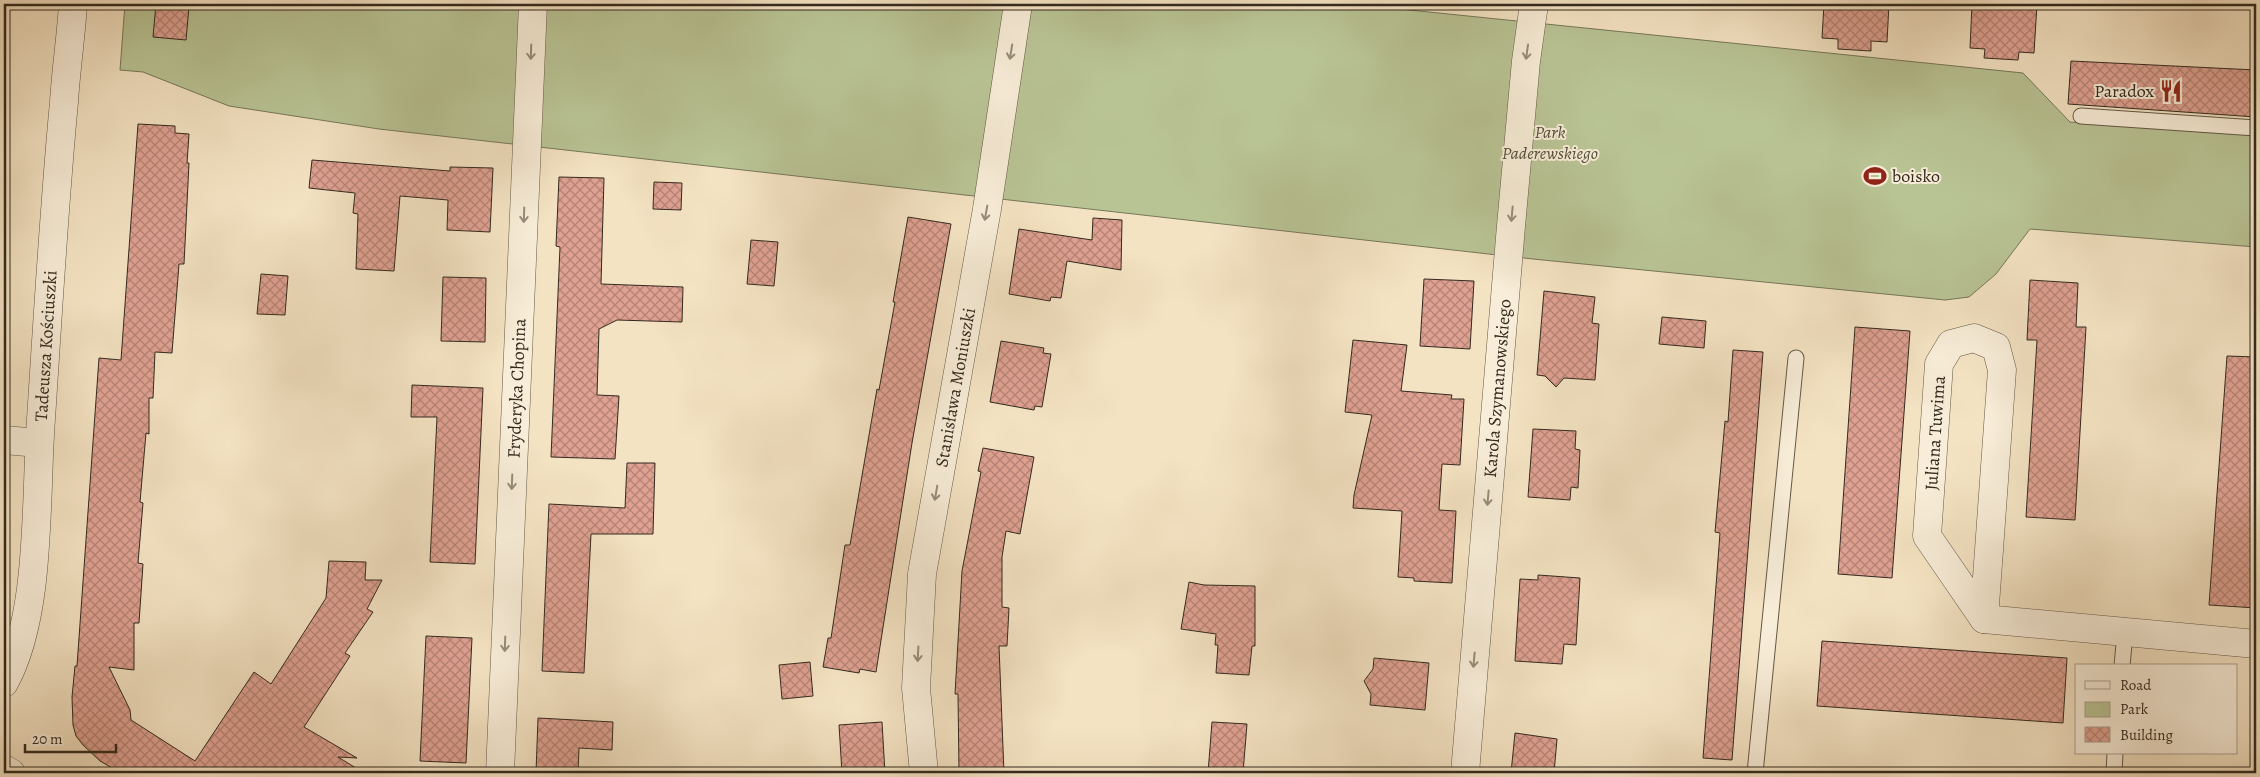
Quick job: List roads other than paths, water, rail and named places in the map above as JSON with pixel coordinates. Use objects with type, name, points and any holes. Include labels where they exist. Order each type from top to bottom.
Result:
[{"type":"street","name":"Tadeusza Kościuszki","points":[[4,683],[14,664],[29,596],[32,573],[39,443],[64,100],[73,4]]},
{"type":"street","name":"Fryderyka Chopina","points":[[500,773],[533,4]]},
{"type":"street","name":"Stanisława Moniuszki","points":[[924,773],[916,688],[922,574],[987,209],[1018,4]]},
{"type":"street","name":"Karola Szymanowskiego","points":[[1465,773],[1512,217],[1526,61],[1534,4]]},
{"type":"street","name":"Juliana Tuwima","points":[[1974,338],[1996,347],[2002,370],[1984,619],[1928,536],[1939,364],[1951,344],[1974,338]]},
{"type":"street","points":[[4,440],[39,443]]},
{"type":"street","points":[[1984,619],[2256,644]]},
{"type":"street","points":[[4,768],[10,773]]},
{"type":"lane","points":[[2081,116],[2256,128]]},
{"type":"lane","points":[[1755,773],[1796,358]]},
{"type":"lane","points":[[2122,664],[2125,633]]},
{"type":"lane","points":[[2114,773],[2116,754]]},
{"type":"place","name":"Paradox","points":[[2171,91]]},
{"type":"place","name":"boisko","points":[[1875,176]]},
{"type":"park label","name":"Park Paderewskiego","points":[[1550,142]]}]
